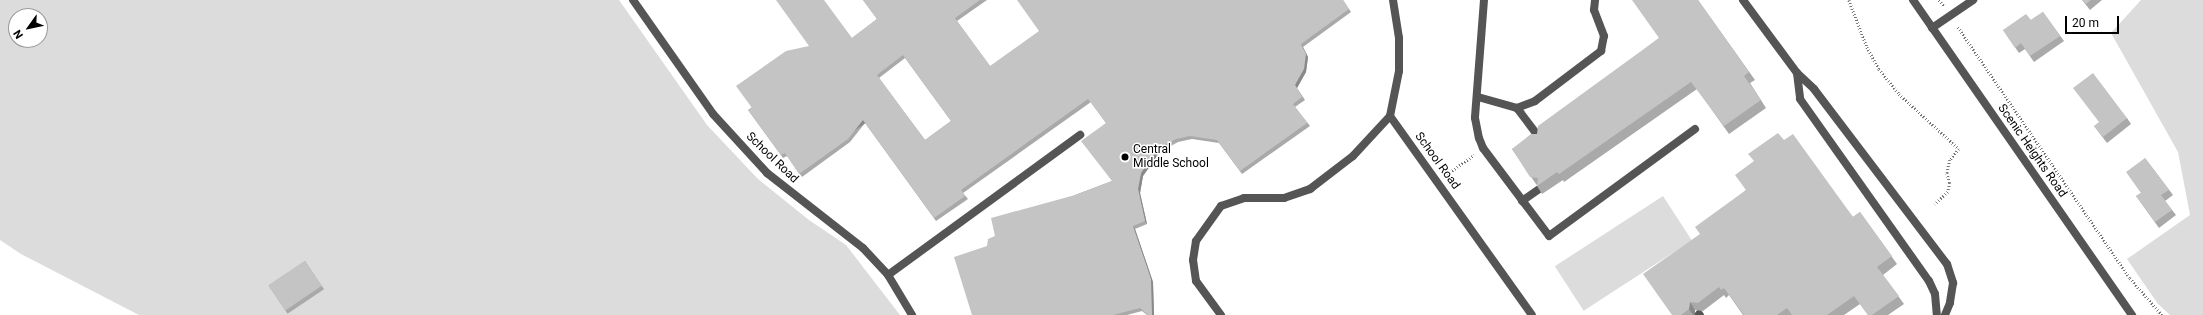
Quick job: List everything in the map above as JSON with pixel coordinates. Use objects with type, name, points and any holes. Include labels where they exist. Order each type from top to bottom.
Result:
[{"type":"street","name":"School Road","points":[[633,0],[713,114],[743,148],[767,173],[863,248],[888,275],[912,315]]},
{"type":"street","points":[[1222,315],[1196,281],[1193,260],[1196,241],[1221,206],[1244,198],[1284,198],[1310,189],[1353,156],[1390,116],[1399,71],[1399,38],[1393,0]]},
{"type":"street","points":[[1484,0],[1478,97],[1475,118],[1483,148],[1522,202],[1549,236],[1695,129]]},
{"type":"street","points":[[1478,97],[1517,108],[1535,101],[1601,51],[1604,36],[1594,10],[1595,0]]},
{"type":"street","points":[[1743,0],[1797,73],[1814,89],[1947,264],[1953,283],[1950,303],[1944,315]]},
{"type":"street","name":"Scenic Heights Road","points":[[1913,0],[2132,315]]},
{"type":"street","points":[[1932,28],[1973,0]]},
{"type":"street","points":[[1797,73],[1800,99],[1929,281],[1936,294],[1937,315]]},
{"type":"street","points":[[1517,108],[1539,137]]},
{"type":"street","name":"School Road","points":[[1390,116],[1532,315]]},
{"type":"street","points":[[888,275],[1080,135]]},
{"type":"street","points":[[1522,202],[1539,189]]},
{"type":"path","points":[[1850,0],[1867,47],[1879,69],[1898,94],[1958,149],[1950,160],[1947,173],[1950,183],[1948,192],[1935,204]]},
{"type":"path","points":[[1940,0],[2130,278],[2162,315]]},
{"type":"path","points":[[1437,182],[1483,148]]},
{"type":"shaded area","points":[[0,0],[619,0],[707,125],[758,179],[809,220],[846,245],[900,315],[139,315],[21,254],[0,240]]},
{"type":"shaded area","points":[[2141,0],[2203,0],[2203,315],[2170,315],[2158,304],[2127,259],[2190,215],[2178,152],[2111,33]]},
{"type":"shaded area","points":[[1663,196],[1692,240],[1584,311],[1555,266]]},
{"type":"building","name":"Central Middle School","points":[[776,0],[824,0],[852,38],[877,19],[863,0],[980,0],[955,18],[990,66],[1039,31],[1017,0],[1343,0],[1349,9],[1301,44],[1306,54],[1304,69],[1295,85],[1302,97],[1293,104],[1307,123],[1240,171],[1217,140],[1190,136],[1176,139],[1158,148],[1141,173],[1138,189],[1145,221],[1133,226],[1151,279],[1152,315],[1148,315],[1140,308],[1113,315],[972,315],[954,257],[987,246],[988,239],[995,236],[991,218],[1075,195],[1112,181],[1081,141],[1106,123],[1088,99],[961,190],[965,196],[934,218],[863,120],[848,139],[799,174],[785,153],[781,155],[748,110],[752,108],[736,86],[786,51],[809,46]],"holes":[[[903,55],[951,121],[925,140],[877,75]]]},
{"type":"building","points":[[1632,0],[1698,0],[1749,72],[1744,76],[1761,100],[1724,126],[1691,82],[1559,174],[1557,172],[1537,186],[1538,178],[1530,177],[1512,149],[1531,134],[1537,134],[1538,126],[1659,38]]},
{"type":"building","points":[[2082,0],[2091,0],[2086,4]]},
{"type":"building","points":[[2043,12],[2060,36],[2030,56],[2021,43],[2015,48],[2003,30],[2026,14],[2031,20]]},
{"type":"building","points":[[2093,73],[2127,118],[2103,137],[2094,126],[2099,122],[2073,88]]},
{"type":"building","points":[[1778,133],[1784,140],[1793,134],[1853,217],[1860,212],[1892,256],[1877,267],[1899,296],[1872,315],[1868,315],[1854,296],[1827,315],[1792,315],[1787,308],[1777,315],[1744,315],[1724,288],[1721,290],[1719,287],[1698,303],[1690,302],[1689,309],[1681,315],[1672,315],[1643,274],[1700,234],[1695,227],[1746,190],[1735,175],[1754,161],[1748,154]]},
{"type":"building","points":[[2145,158],[2169,190],[2161,195],[2172,210],[2155,222],[2136,196],[2141,193],[2126,172]]},
{"type":"building","points":[[305,261],[322,286],[285,310],[269,286]]},
{"type":"place","name":"Central Middle School","points":[[1125,157]]}]
